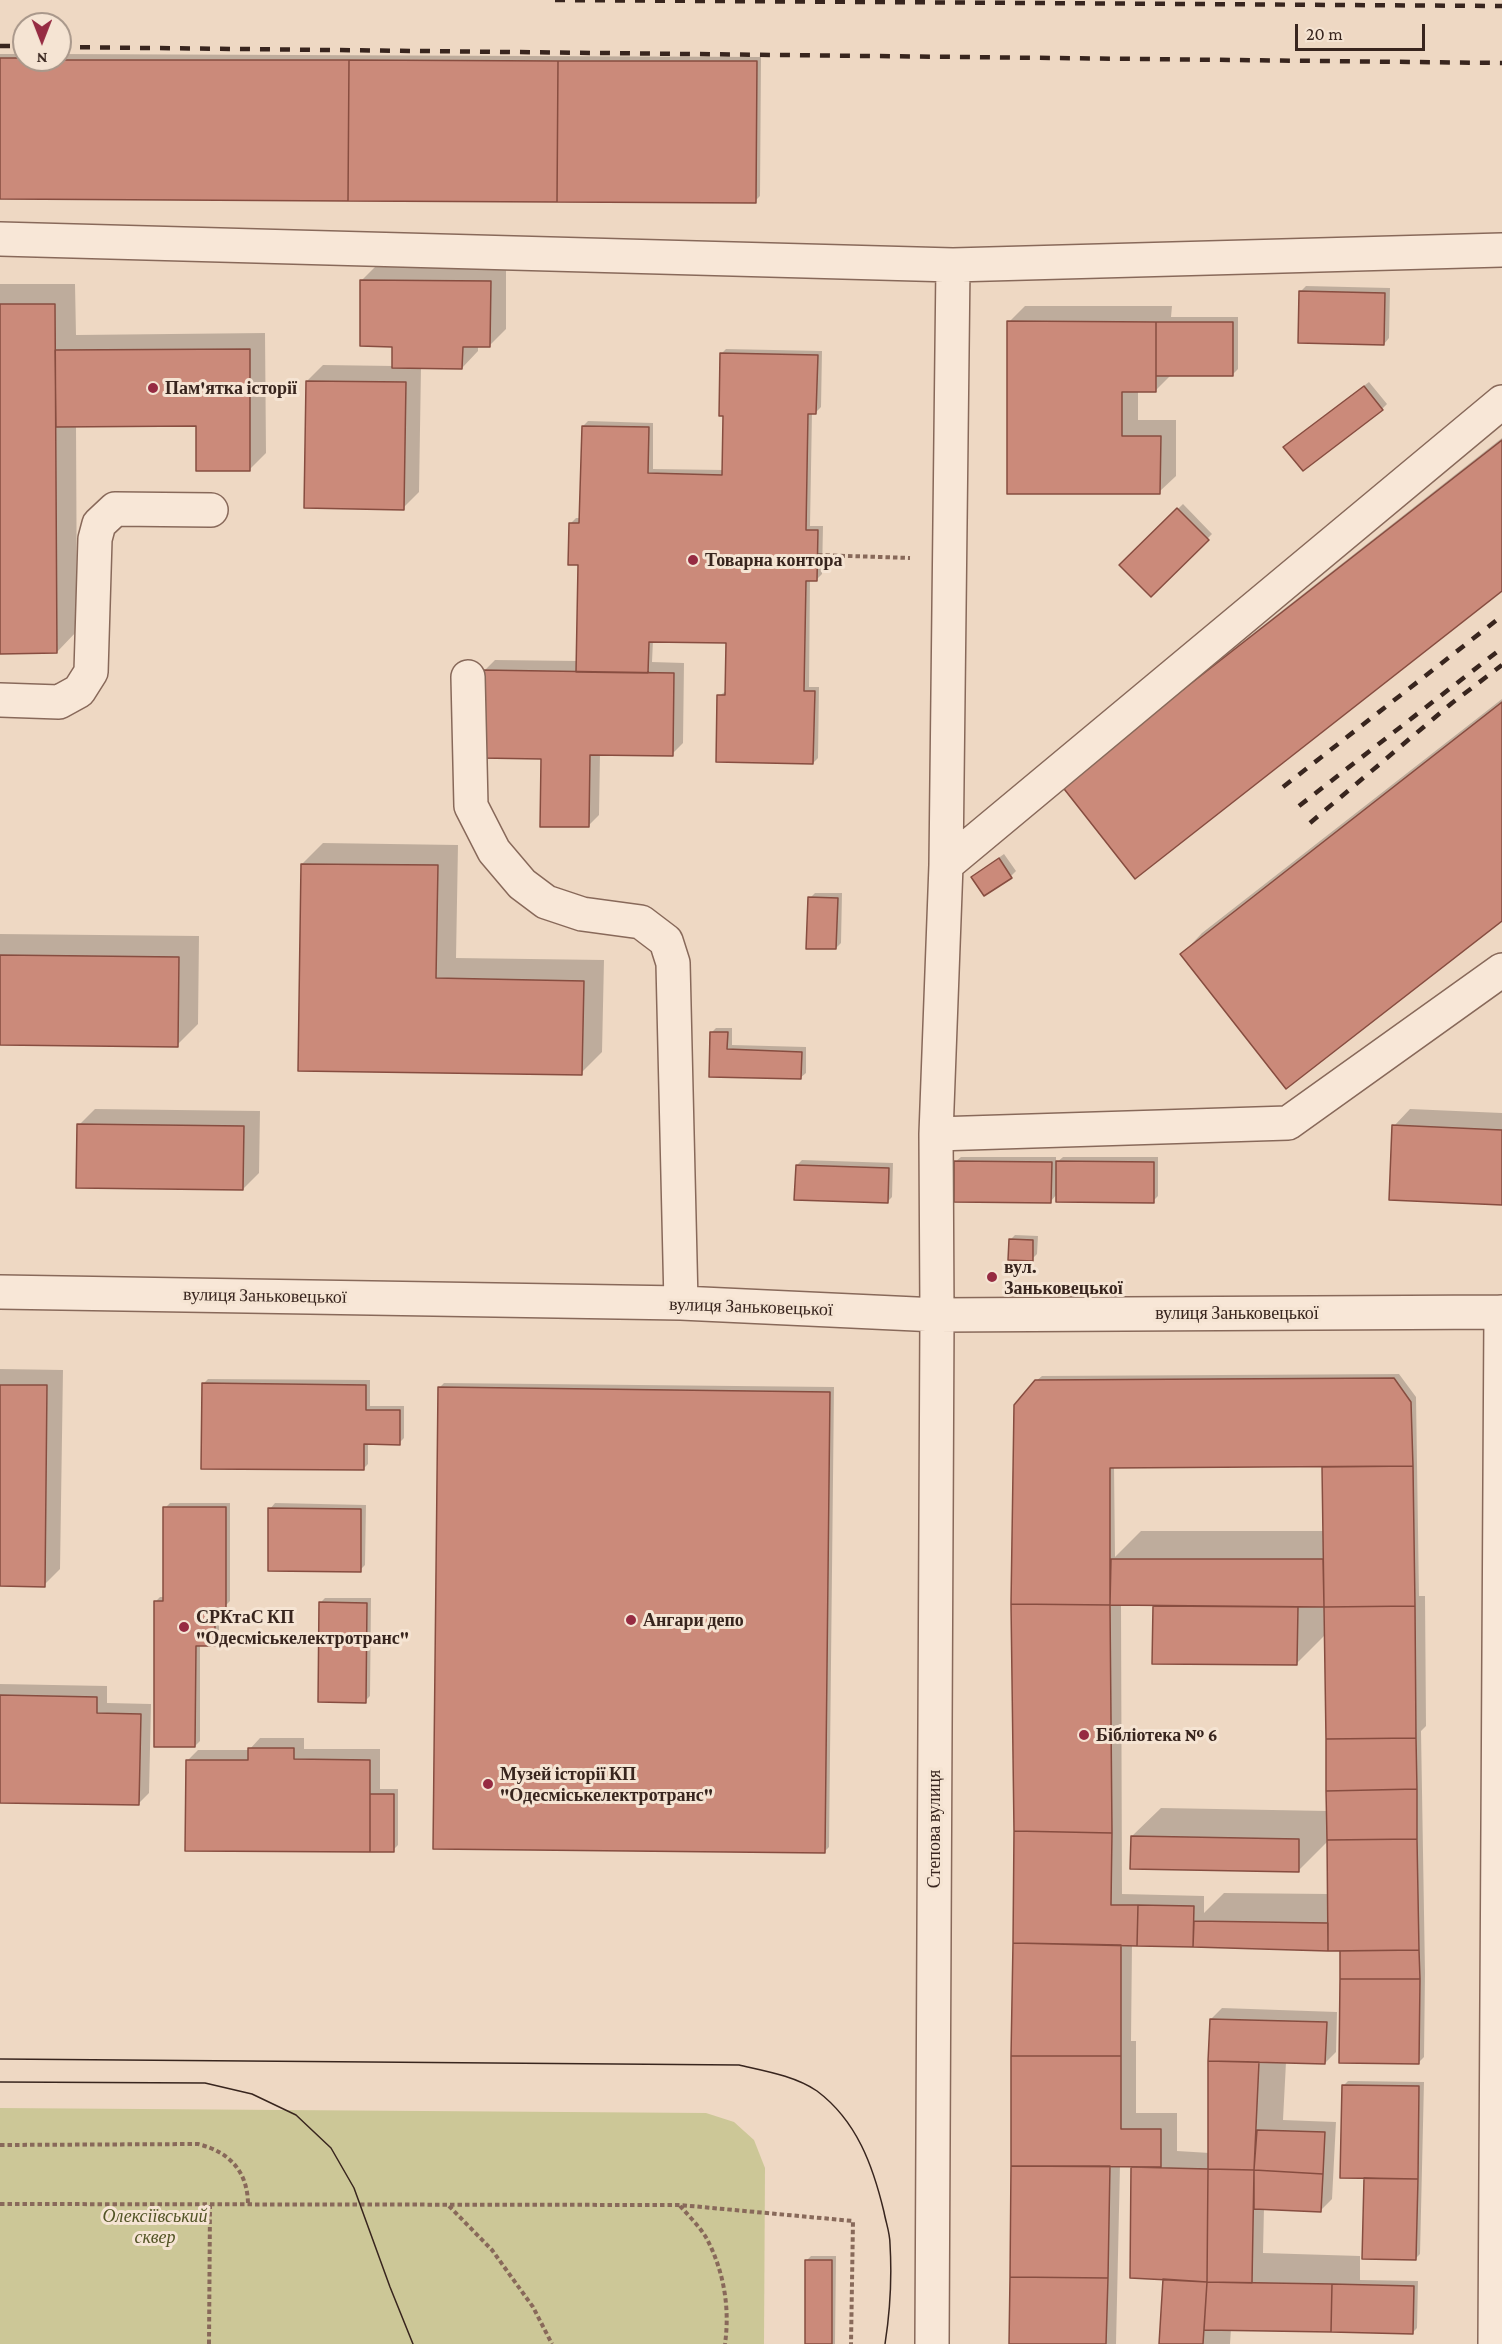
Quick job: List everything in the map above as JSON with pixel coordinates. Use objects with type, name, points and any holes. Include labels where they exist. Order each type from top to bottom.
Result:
[{"type":"street","points":[[0,239],[954,265],[1502,250]]},
{"type":"street","name":"Степова вулиця","points":[[932,2344],[936,1134],[946,865],[954,265]]},
{"type":"street","points":[[946,865],[1502,402]]},
{"type":"street","points":[[0,700],[59,702],[79,691],[91,672],[95,540],[99,524],[115,509],[211,510]]},
{"type":"street","points":[[468,677],[471,806],[494,851],[522,884],[546,902],[582,914],[641,922],[666,941],[673,963],[681,1303]]},
{"type":"street","points":[[936,1134],[1288,1123],[1502,970]]},
{"type":"street","name":"вулиця Заньковецької","points":[[0,1292],[681,1303],[937,1315],[1502,1312]]},
{"type":"street","points":[[1495,2344],[1502,1312]]},
{"type":"path","points":[[818,555],[950,560]]},
{"type":"path","points":[[0,2145],[198,2144],[214,2148],[230,2159],[244,2177],[248,2190],[248,2205]]},
{"type":"path","points":[[0,2204],[680,2205],[853,2221],[851,2344]]},
{"type":"path","points":[[209,2344],[210,2205]]},
{"type":"path","points":[[680,2205],[706,2237],[717,2262],[725,2293],[728,2321],[724,2344]]},
{"type":"path","points":[[449,2206],[492,2250],[533,2307],[552,2344]]},
{"type":"green space","name":"Олексіївський сквер","points":[[0,2108],[706,2113],[734,2122],[754,2140],[765,2168],[764,2344],[0,2344]]},
{"type":"building","points":[[0,58],[12,58],[12,72],[72,72],[72,60],[349,60],[348,201],[0,199]]},
{"type":"building","points":[[349,60],[558,61],[557,202],[348,201]]},
{"type":"building","points":[[558,61],[757,61],[756,203],[557,202]]},
{"type":"building","points":[[360,280],[491,281],[490,347],[463,347],[462,369],[392,368],[392,347],[360,346]]},
{"type":"building","points":[[1299,291],[1385,293],[1384,345],[1298,343]]},
{"type":"building","points":[[0,304],[55,304],[57,653],[0,654]]},
{"type":"building","points":[[1007,321],[1156,322],[1156,392],[1122,392],[1122,436],[1161,436],[1160,494],[1007,494]]},
{"type":"building","points":[[1156,322],[1233,322],[1233,376],[1156,376]]},
{"type":"building","name":"Пам'ятка історії","points":[[250,349],[250,471],[196,471],[196,426],[56,427],[55,350]]},
{"type":"building","name":"Товарна контора","points":[[720,353],[818,355],[816,414],[808,414],[806,530],[818,530],[817,581],[806,581],[804,691],[815,691],[813,764],[716,762],[717,695],[725,695],[726,643],[649,642],[648,673],[576,672],[578,565],[568,565],[569,523],[579,523],[582,426],[649,427],[648,473],[722,475],[723,416],[719,416]]},
{"type":"building","points":[[306,381],[406,382],[404,510],[304,508]]},
{"type":"building","points":[[1364,386],[1383,410],[1303,471],[1283,447]]},
{"type":"building","points":[[1502,440],[1502,591],[1135,879],[1061,785]]},
{"type":"building","points":[[1177,508],[1209,540],[1151,597],[1119,565]]},
{"type":"building","points":[[482,670],[674,673],[673,756],[590,755],[589,827],[540,827],[541,759],[481,758]]},
{"type":"building","points":[[1502,702],[1502,921],[1286,1089],[1180,954]]},
{"type":"building","points":[[999,858],[1012,878],[984,896],[971,877]]},
{"type":"building","points":[[301,864],[438,865],[436,978],[584,981],[582,1075],[298,1071]]},
{"type":"building","points":[[808,897],[838,898],[836,949],[806,949]]},
{"type":"building","points":[[0,955],[179,957],[178,1047],[0,1045]]},
{"type":"building","points":[[710,1032],[728,1032],[727,1049],[802,1052],[801,1079],[709,1077]]},
{"type":"building","points":[[77,1124],[244,1126],[243,1190],[76,1188]]},
{"type":"building","points":[[1392,1125],[1502,1130],[1502,1205],[1389,1200]]},
{"type":"building","points":[[954,1161],[1052,1162],[1051,1203],[954,1202]]},
{"type":"building","points":[[1056,1161],[1154,1162],[1154,1203],[1056,1202]]},
{"type":"building","points":[[796,1165],[889,1168],[888,1203],[794,1200]]},
{"type":"building","points":[[1009,1239],[1033,1240],[1033,1261],[1008,1260]]},
{"type":"building","points":[[1394,1378],[1411,1402],[1413,1466],[1110,1468],[1110,1605],[1011,1604],[1014,1405],[1035,1380]]},
{"type":"building","points":[[202,1383],[366,1385],[366,1410],[400,1410],[400,1445],[364,1444],[364,1470],[201,1469]]},
{"type":"building","points":[[0,1385],[47,1385],[45,1587],[0,1586]]},
{"type":"building","name":"Ангари депо","points":[[438,1387],[830,1392],[825,1853],[433,1849]]},
{"type":"building","points":[[1413,1466],[1415,1606],[1324,1607],[1322,1467]]},
{"type":"building","name":"СРКтаС КП \"Одесміськелектротранс\"","points":[[163,1507],[226,1507],[226,1608],[215,1608],[215,1646],[196,1646],[195,1747],[154,1747],[154,1601],[163,1601]]},
{"type":"building","points":[[268,1508],[361,1509],[361,1572],[268,1571]]},
{"type":"building","points":[[1111,1559],[1323,1559],[1324,1607],[1110,1605]]},
{"type":"building","points":[[319,1602],[367,1603],[366,1703],[318,1702]]},
{"type":"building","points":[[1011,1604],[1110,1605],[1112,1833],[1014,1831]]},
{"type":"building","points":[[1153,1606],[1298,1607],[1297,1665],[1152,1664]]},
{"type":"building","points":[[1415,1606],[1416,1738],[1326,1739],[1324,1607]]},
{"type":"building","points":[[0,1695],[97,1697],[97,1713],[141,1714],[139,1805],[0,1803]]},
{"type":"building","points":[[1416,1738],[1417,1789],[1326,1791],[1326,1739]]},
{"type":"building","points":[[248,1748],[294,1748],[294,1759],[370,1760],[370,1852],[185,1851],[186,1760],[248,1760]]},
{"type":"building","points":[[1417,1789],[1417,1839],[1327,1840],[1326,1791]]},
{"type":"building","points":[[370,1794],[394,1794],[394,1852],[370,1852]]},
{"type":"building","points":[[1014,1831],[1112,1833],[1111,1905],[1138,1905],[1137,1946],[1013,1943]]},
{"type":"building","points":[[1131,1836],[1299,1839],[1299,1872],[1130,1869]]},
{"type":"building","points":[[1417,1839],[1419,1950],[1328,1951],[1327,1840]]},
{"type":"building","points":[[1138,1905],[1194,1906],[1193,1947],[1137,1946]]},
{"type":"building","points":[[1194,1921],[1328,1923],[1328,1951],[1193,1947]]},
{"type":"building","points":[[1013,1943],[1121,1945],[1121,2056],[1011,2056]]},
{"type":"building","points":[[1419,1950],[1420,1979],[1340,1979],[1340,1951]]},
{"type":"building","points":[[1340,1979],[1420,1979],[1419,2064],[1339,2063]]},
{"type":"building","points":[[1210,2019],[1327,2022],[1325,2064],[1208,2061]]},
{"type":"building","points":[[1011,2056],[1121,2056],[1121,2129],[1161,2129],[1161,2167],[1011,2166]]},
{"type":"building","points":[[1208,2061],[1259,2062],[1254,2170],[1208,2169]]},
{"type":"building","points":[[1342,2085],[1419,2086],[1418,2179],[1340,2178]]},
{"type":"building","points":[[1257,2130],[1325,2132],[1323,2174],[1254,2170]]},
{"type":"building","points":[[1011,2166],[1110,2166],[1108,2278],[1010,2277]]},
{"type":"building","points":[[1131,2167],[1208,2169],[1207,2282],[1130,2278]]},
{"type":"building","points":[[1208,2169],[1254,2170],[1252,2283],[1207,2282]]},
{"type":"building","points":[[1254,2170],[1323,2174],[1321,2212],[1254,2209]]},
{"type":"building","points":[[1364,2178],[1418,2179],[1416,2260],[1362,2259]]},
{"type":"building","points":[[805,2260],[832,2260],[832,2344],[805,2344]]},
{"type":"building","points":[[1010,2277],[1108,2278],[1106,2344],[1009,2344]]},
{"type":"building","points":[[1163,2279],[1207,2282],[1203,2344],[1159,2344]]},
{"type":"building","points":[[1207,2282],[1332,2284],[1331,2332],[1204,2330]]},
{"type":"building","points":[[1332,2284],[1414,2286],[1413,2334],[1331,2332]]},
{"type":"tram line","points":[[0,2059],[739,2065],[790,2078],[817,2091],[831,2103],[853,2130],[869,2161],[890,2240],[890,2294],[885,2344]]},
{"type":"tram line","points":[[0,2082],[205,2083],[252,2094],[296,2115],[331,2148],[354,2188],[413,2344]]},
{"type":"railway","points":[[555,0],[1502,6]]},
{"type":"railway","points":[[0,46],[12,46]]},
{"type":"railway","points":[[72,47],[1502,63]]},
{"type":"railway","points":[[1283,787],[1502,616]]},
{"type":"railway","points":[[1299,806],[1502,648]]},
{"type":"railway","points":[[1310,823],[1452,703],[1502,665]]},
{"type":"place","name":"Пам'ятка історії","points":[[153,388]]},
{"type":"place","name":"Товарна контора","points":[[693,560]]},
{"type":"place","name":"вул. Заньковецької","points":[[992,1277]]},
{"type":"place","name":"Ангари депо","points":[[631,1620]]},
{"type":"place","name":"СРКтаС КП \"Одесміськелектротранс\"","points":[[184,1627]]},
{"type":"place","name":"Бібліотека № 6","points":[[1084,1735]]},
{"type":"place","name":"Музей історії КП \"Одесміськелектротранс\"","points":[[488,1784]]}]
